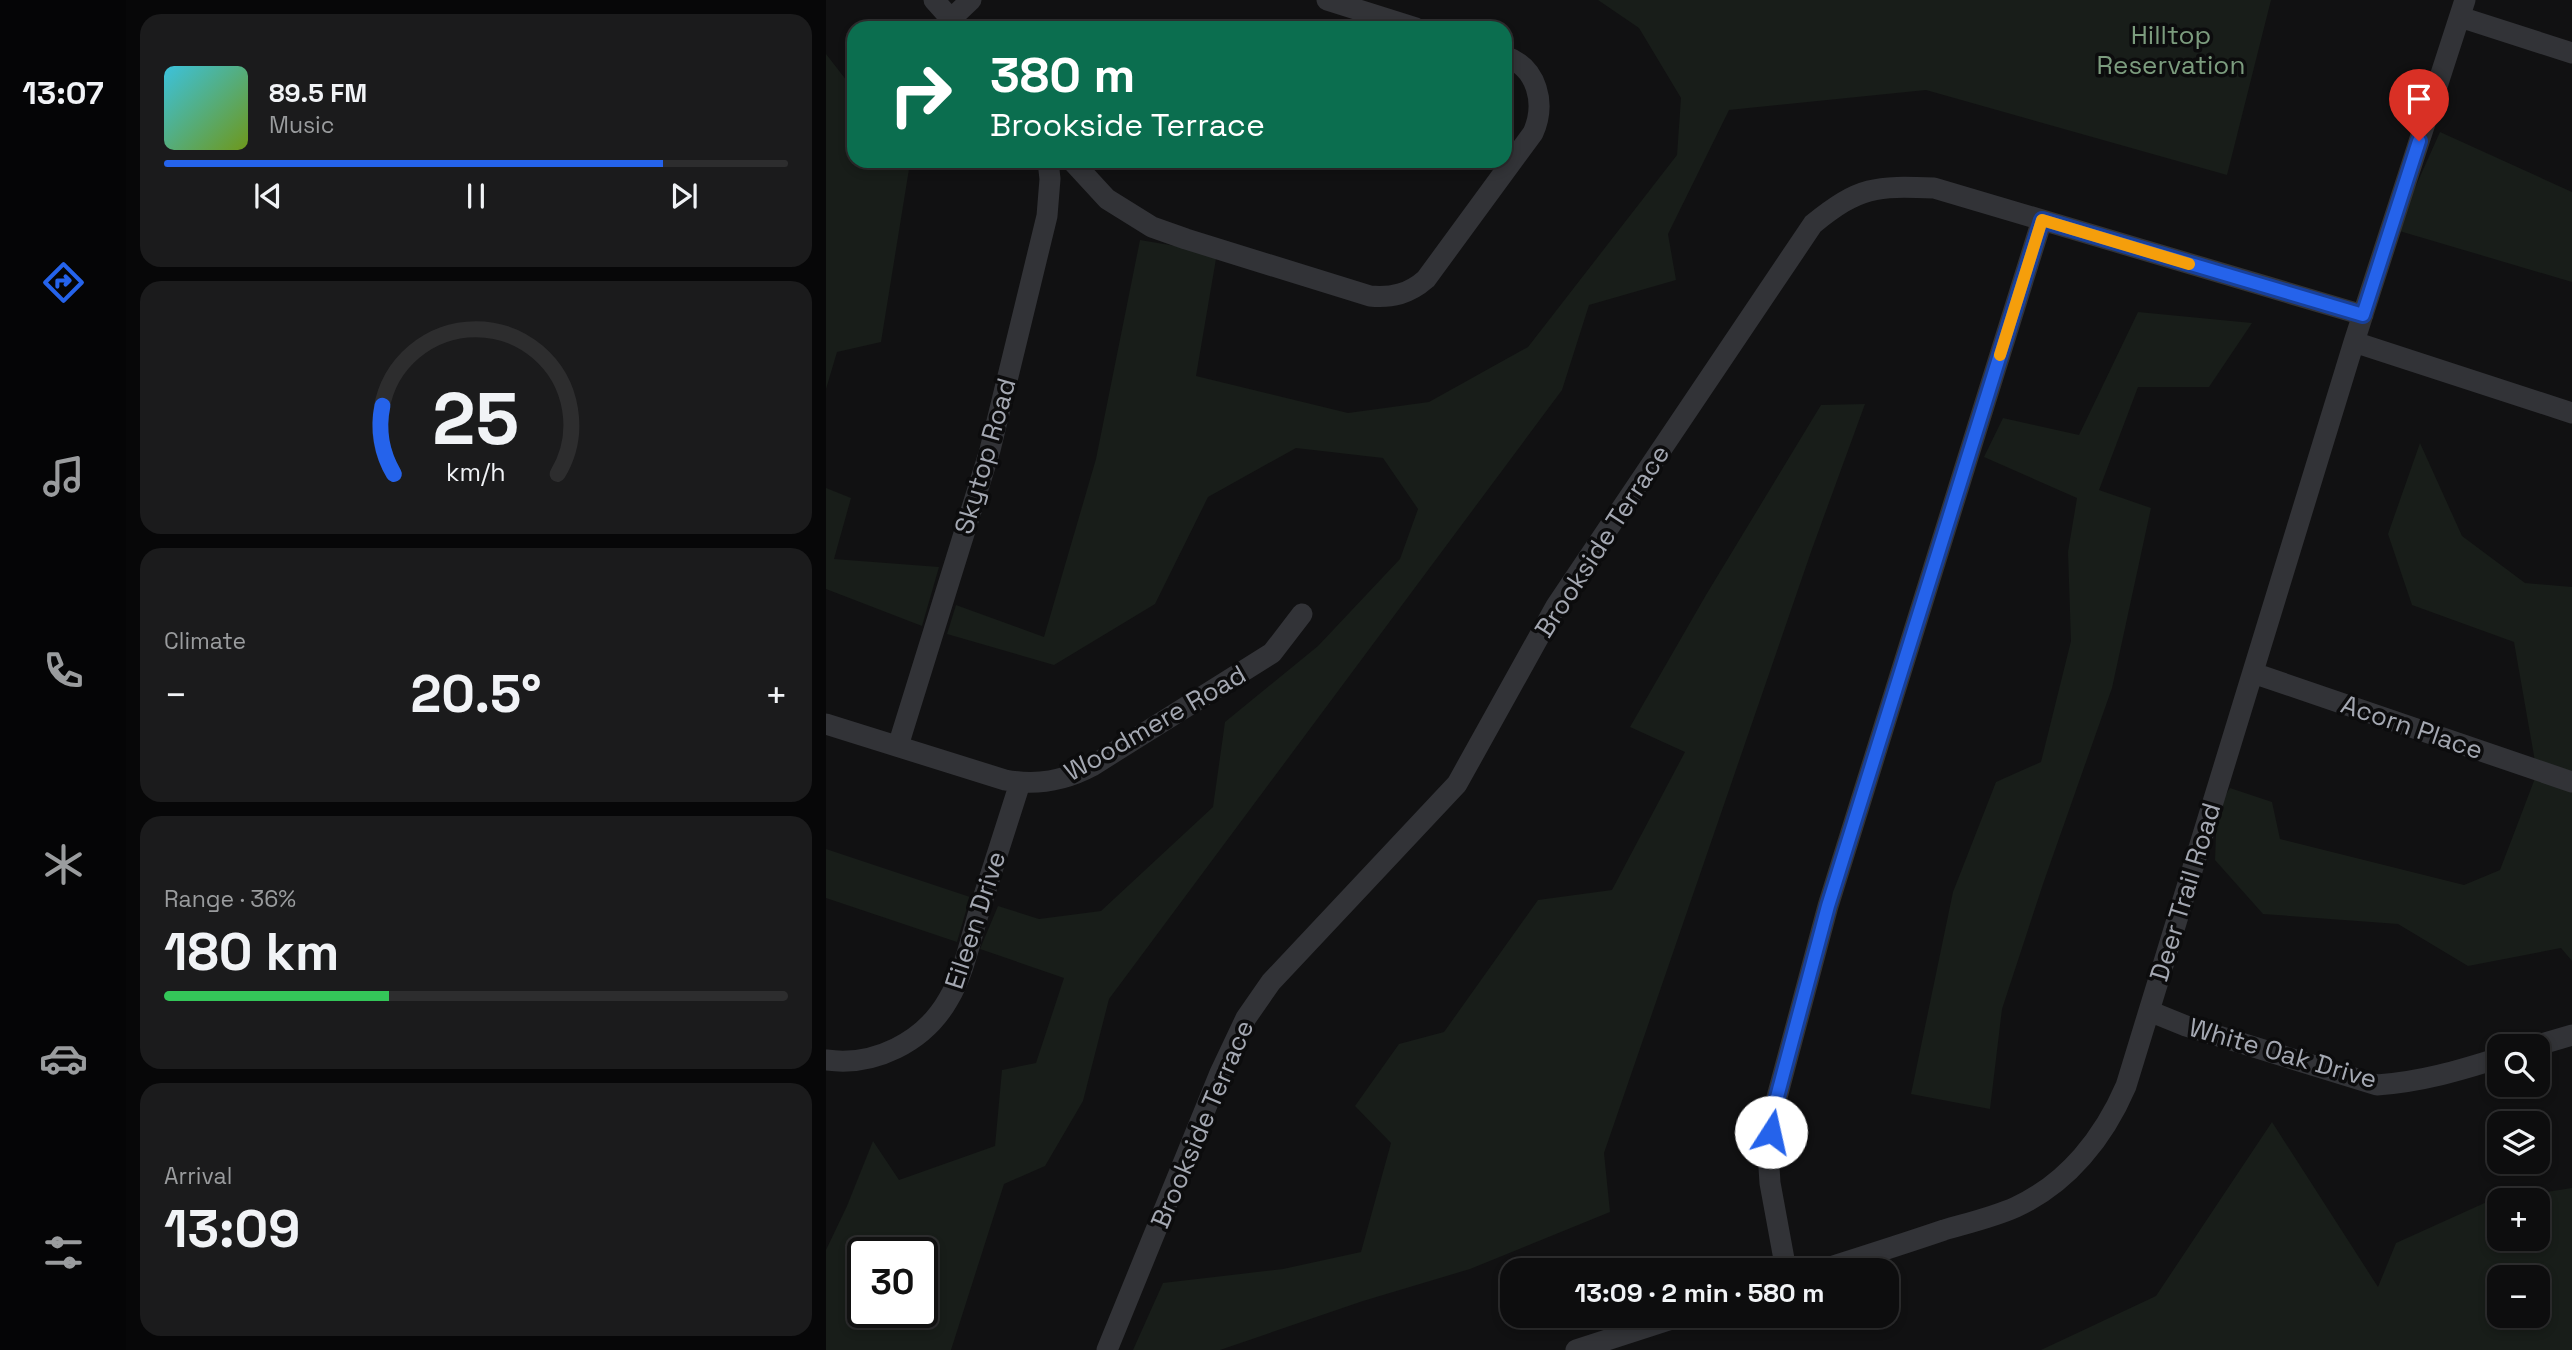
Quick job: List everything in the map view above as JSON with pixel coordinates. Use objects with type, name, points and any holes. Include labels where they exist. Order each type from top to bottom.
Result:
[{"type":"street","points":[[934,0],[952,21]]},
{"type":"street","points":[[957,21],[971,0]]},
{"type":"street","points":[[1327,0],[1394,21]]},
{"type":"street","points":[[2363,315],[2463,8],[2572,53]]},
{"type":"street","points":[[1512,60],[1522,66],[1537,88],[1540,111],[1533,133],[1512,162]]},
{"type":"street","name":"Skytop Road","points":[[898,746],[990,450],[1047,216],[1049,168]]},
{"type":"street","points":[[1078,168],[1095,188],[1121,209],[1152,226],[1370,296],[1391,297],[1410,291],[1432,272],[1508,168]]},
{"type":"street","name":"Brookside Terrace","points":[[1107,1350],[1220,1073],[1246,1018],[1272,982],[1457,785],[1556,606],[1814,224],[1839,204],[1865,190],[1934,188],[2363,315]]},
{"type":"street","points":[[1784,1258],[1770,1184],[1768,1152],[1773,1112],[1828,906],[2042,220]]},
{"type":"street","name":"Deer Trail Road","points":[[1858,1258],[2016,1207],[2059,1179],[2092,1146],[2117,1108],[2363,315]]},
{"type":"street","points":[[2354,342],[2572,413]]},
{"type":"street","name":"Woodmere Road","points":[[826,724],[1005,780],[1020,783],[1050,782],[1092,766],[1272,653],[1302,614]]},
{"type":"street","name":"Acorn Place","points":[[2253,673],[2572,782]]},
{"type":"street","name":"Eileen Drive","points":[[826,1060],[848,1061],[882,1055],[912,1039],[938,1015],[956,984],[1020,783]]},
{"type":"street","name":"White Oak Drive","points":[[2149,1011],[2186,1026],[2377,1085],[2445,1075],[2487,1062]]},
{"type":"street","points":[[2550,1042],[2572,1035]]},
{"type":"street","points":[[1576,1350],[1644,1328]]},
{"type":"green space","name":"Hilltop Reservation","points":[[1598,0],[2271,0],[2227,175],[1926,90],[1729,110],[1668,234],[1676,280],[1589,305],[1562,390],[1109,999],[1083,1101],[1045,1166],[1004,1184],[951,1350],[826,1350],[826,1250],[873,1141],[899,1180],[995,1146],[1002,1070],[1036,1063],[1064,978],[980,949],[998,906],[1039,919],[1101,911],[1213,807],[1225,722],[1318,646],[1400,559],[1418,509],[1383,458],[1296,448],[1208,497],[1155,604],[1054,665],[947,634],[956,605],[1044,637],[1096,459],[1140,240],[1217,253],[1196,376],[1348,413],[1429,402],[1528,347],[1677,155],[1681,98],[1639,28]]},
{"type":"green space","points":[[826,54],[847,81],[847,168],[909,168],[881,342],[837,352],[826,389]]},
{"type":"green space","points":[[2440,132],[2572,192],[2572,282],[2396,230]]},
{"type":"green space","points":[[2138,312],[2252,323],[2209,387],[2138,387],[2099,490],[2151,508],[2112,688],[2002,1009],[1990,1109],[1911,1094],[1953,892],[1996,782],[2041,762],[2071,641],[2068,552],[2077,498],[1984,457],[2003,418],[2079,435]]},
{"type":"green space","points":[[1865,404],[1812,549],[1604,1153],[1610,1212],[1470,1269],[1363,1301],[1220,1350],[1133,1350],[1163,1283],[1283,1269],[1361,1252],[1391,1143],[1355,1106],[1399,1044],[1444,1032],[1538,900],[1612,890],[1685,752],[1630,727],[1821,405]]},
{"type":"green space","points":[[2420,443],[2462,536],[2525,583],[2572,587],[2572,961],[2561,948],[2468,966],[2398,924],[2263,914],[2215,860],[2217,808],[2230,788],[2272,802],[2280,839],[2464,885],[2500,870],[2537,773],[2514,642],[2412,605],[2388,534]]},
{"type":"green space","points":[[826,488],[851,498],[834,559],[939,567],[922,626],[826,589]]},
{"type":"green space","points":[[826,849],[970,897],[957,942],[826,898]]},
{"type":"green space","points":[[2272,1122],[2378,1287],[2396,1243],[2487,1202],[2487,1251],[2550,1251],[2550,1191],[2572,1188],[2572,1350],[2041,1350],[2156,1296]]},
{"type":"slow traffic","points":[[2000,355],[2042,220],[2189,264]]},
{"type":"route","points":[[1771,1132],[1773,1112],[1828,906],[2042,220],[2363,315],[2419,141]]}]
